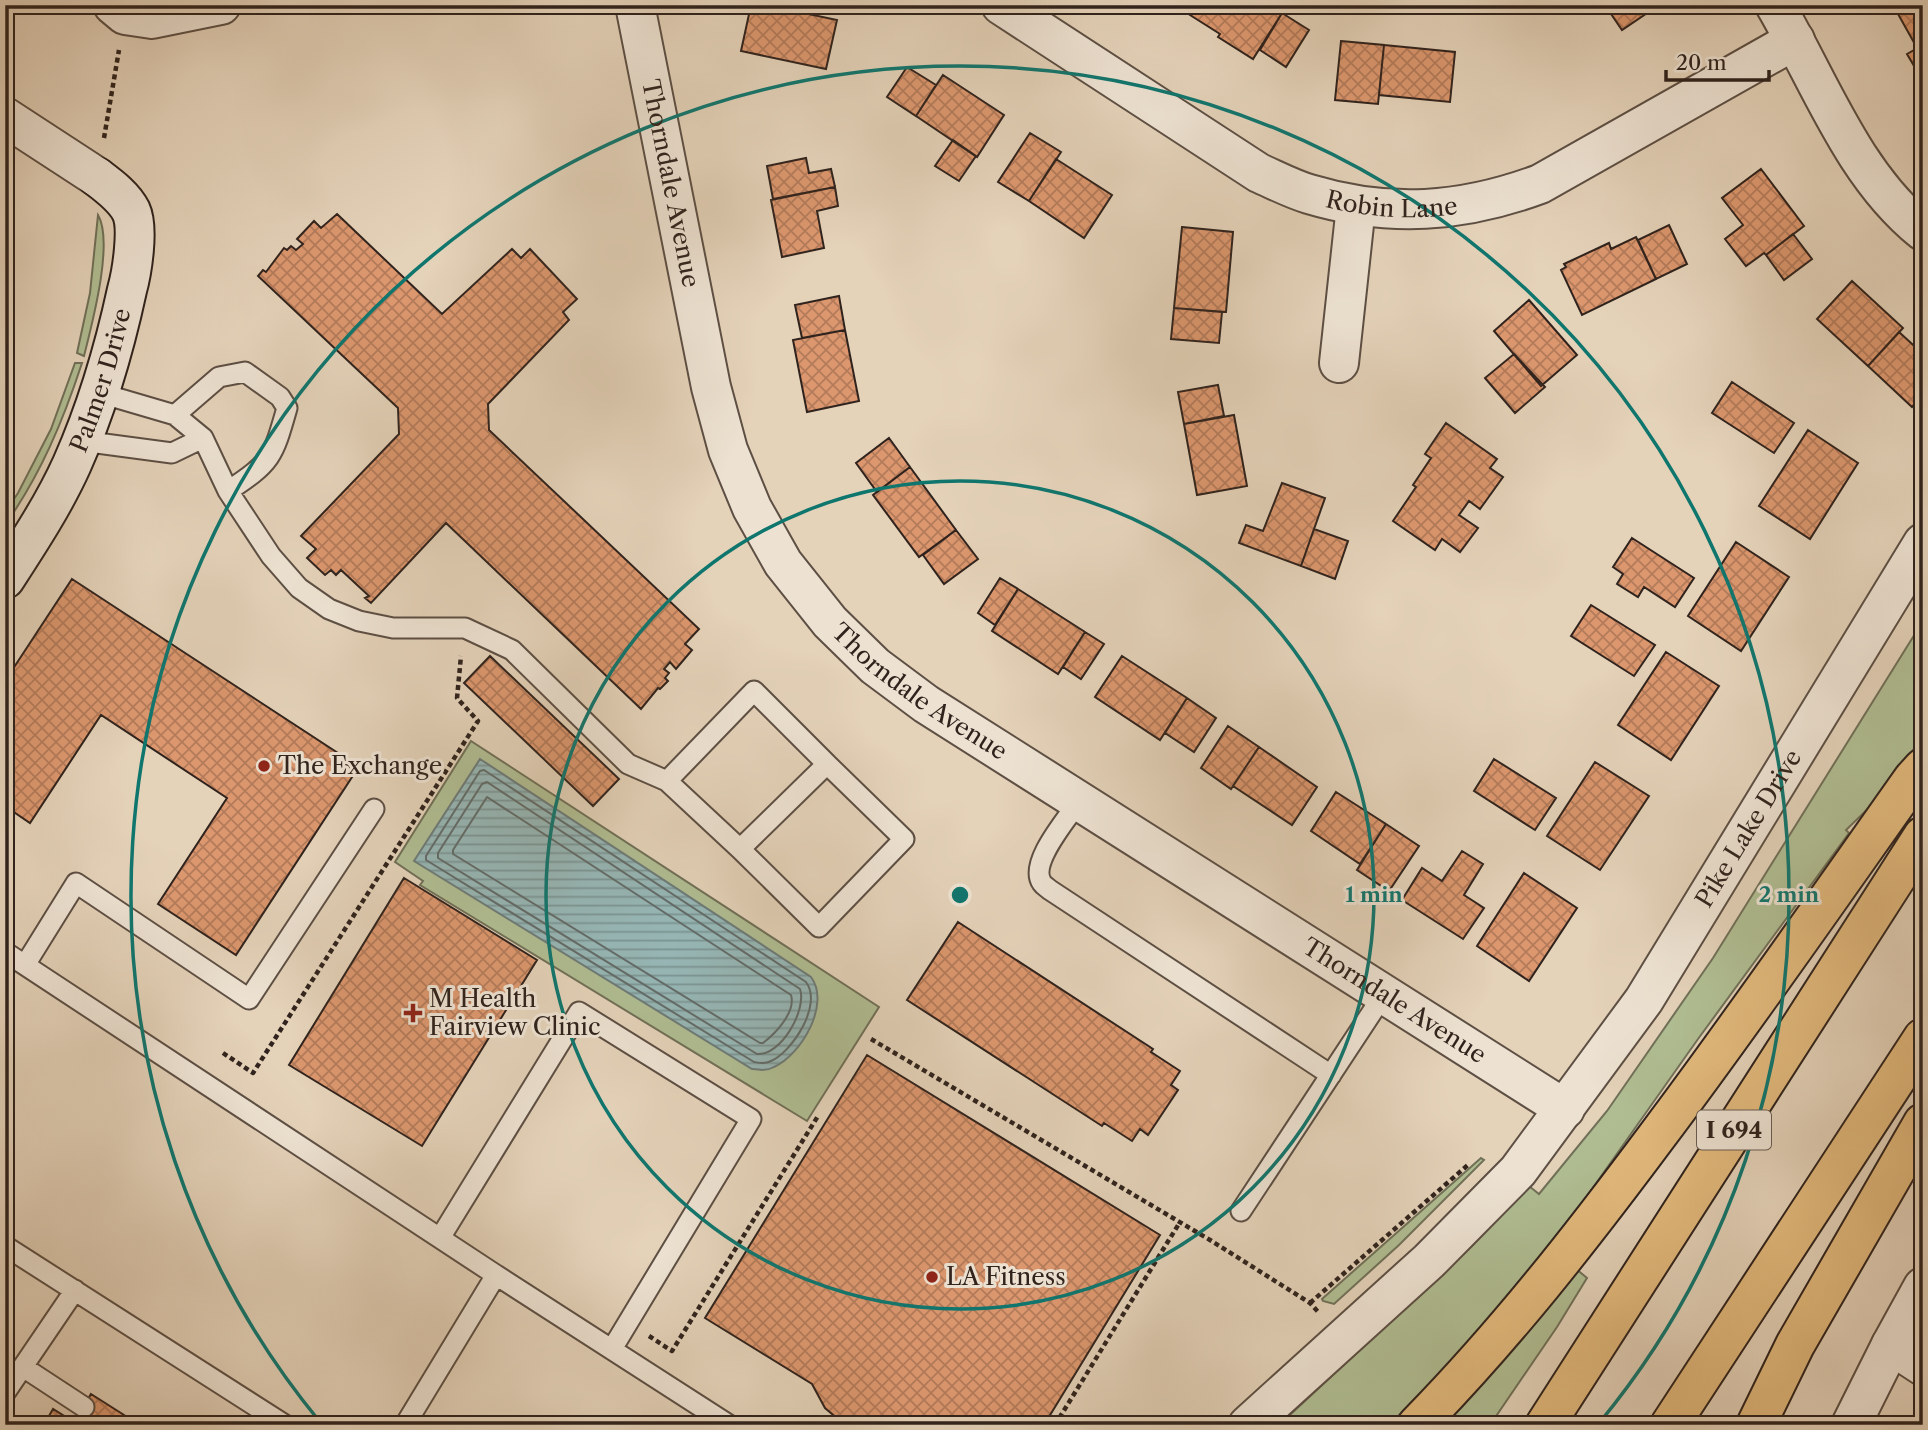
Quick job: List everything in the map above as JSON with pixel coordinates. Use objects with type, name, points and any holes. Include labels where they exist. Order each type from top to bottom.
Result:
[{"type":"highway","points":[[1417,1425],[1491,1347],[1550,1277],[1736,1031],[1923,768]]},
{"type":"highway","name":"I 694","points":[[1545,1425],[1923,836]]},
{"type":"highway","points":[[1670,1425],[1923,1038]]},
{"type":"highway","points":[[1756,1425],[1795,1345],[1923,1123]]},
{"type":"street","points":[[119,10],[152,19],[220,5]]},
{"type":"street","name":"Thorndale Avenue","points":[[635,5],[710,387],[728,450],[752,508],[783,563],[822,612],[875,666],[926,704],[1565,1110]]},
{"type":"street","name":"Robin Lane","points":[[1001,5],[1259,173],[1306,193],[1356,206],[1405,210],[1455,208],[1506,197],[1540,184],[1795,40]]},
{"type":"street","points":[[1775,5],[1838,124],[1873,177],[1923,231]]},
{"type":"street","points":[[5,117],[97,177]]},
{"type":"street","name":"Palmer Drive","points":[[5,579],[38,529],[82,441],[119,331],[132,271],[132,212],[116,192],[97,177]]},
{"type":"street","points":[[1339,363],[1356,206]]},
{"type":"street","name":"Pike Lake Drive","points":[[1248,1425],[1429,1261],[1510,1181],[1565,1110],[1644,1000],[1923,543]]},
{"type":"street","points":[[1851,1425],[1923,1287]]},
{"type":"street","points":[[1891,1345],[1923,1366]]},
{"type":"lane","points":[[175,415],[219,377],[246,372],[280,397],[287,408],[275,450],[252,475],[228,491]]},
{"type":"lane","points":[[100,393],[175,415],[203,438],[228,491],[271,556],[299,588],[329,609],[359,621],[393,628],[465,628],[512,650],[628,764],[667,781],[819,927],[904,839],[754,691],[667,781]]},
{"type":"lane","points":[[82,441],[172,453],[203,438]]},
{"type":"lane","points":[[740,849],[827,764]]},
{"type":"lane","points":[[1079,801],[1043,856],[1039,869],[1041,881],[1050,890],[1331,1074]]},
{"type":"lane","points":[[25,965],[76,883],[248,999],[374,809]]},
{"type":"lane","points":[[5,952],[729,1425]]},
{"type":"lane","points":[[1241,1212],[1384,994]]},
{"type":"lane","points":[[440,1238],[579,1012],[751,1119],[612,1349]]},
{"type":"lane","points":[[5,1246],[279,1423]]},
{"type":"lane","points":[[405,1425],[496,1275]]},
{"type":"lane","points":[[5,1393],[75,1290]]},
{"type":"lane","points":[[23,1367],[84,1407]]},
{"type":"path","points":[[97,177],[119,10]]},
{"type":"path","points":[[223,1053],[253,1073],[478,722],[457,698],[465,628]]},
{"type":"path","points":[[871,1039],[1180,1222],[1310,1303],[1343,1339]]},
{"type":"path","points":[[627,1323],[672,1351],[818,1116]]},
{"type":"path","points":[[1310,1303],[1471,1163]]},
{"type":"path","points":[[1055,1425],[1180,1222]]},
{"type":"green space","points":[[98,215],[104,244],[103,263],[84,356],[77,353],[90,293]]},
{"type":"green space","points":[[75,363],[82,363],[59,426],[30,486],[5,525],[5,512],[18,493],[51,429]]},
{"type":"green space","points":[[1923,621],[1923,736],[1878,799],[1846,830],[1849,833],[1698,1039],[1539,1264],[1456,1363],[1388,1425],[1279,1425],[1472,1246],[1529,1186],[1539,1194],[1607,1111],[1713,958]]},
{"type":"green space","points":[[471,741],[879,1007],[807,1121],[420,885],[423,881],[395,862]]},
{"type":"green space","points":[[1481,1158],[1484,1160],[1399,1245],[1334,1304],[1323,1301],[1322,1299]]},
{"type":"green space","points":[[1575,1268],[1587,1278],[1490,1425],[1438,1425]]},
{"type":"water","points":[[480,759],[811,977],[816,988],[815,1014],[810,1028],[794,1052],[771,1068],[752,1069],[414,861]]},
{"type":"building","points":[[751,5],[795,5],[794,11],[837,20],[826,69],[741,51]]},
{"type":"building","points":[[1196,5],[1270,5],[1282,13],[1253,59],[1190,15]]},
{"type":"building","points":[[1605,5],[1659,5],[1622,30]]},
{"type":"building","points":[[1893,5],[1923,5],[1923,45],[1917,48]]},
{"type":"building","points":[[1282,13],[1309,30],[1286,67],[1260,50]]},
{"type":"building","points":[[1341,41],[1384,45],[1378,104],[1335,100]]},
{"type":"building","points":[[1384,45],[1455,52],[1450,102],[1379,95]]},
{"type":"building","points":[[1923,45],[1923,81],[1907,54]]},
{"type":"building","points":[[907,67],[936,85],[916,116],[887,97]]},
{"type":"building","points":[[943,75],[1004,115],[977,157],[916,116]]},
{"type":"building","points":[[1030,133],[1061,152],[1029,201],[998,182]]},
{"type":"building","points":[[953,140],[976,156],[959,181],[935,166]]},
{"type":"building","points":[[806,158],[809,173],[831,169],[835,187],[773,199],[767,166]]},
{"type":"building","points":[[1056,159],[1112,195],[1084,238],[1029,201]]},
{"type":"building","points":[[1761,169],[1804,226],[1766,255],[1764,253],[1746,266],[1725,239],[1743,225],[1722,198]]},
{"type":"building","points":[[835,187],[838,206],[817,211],[824,248],[782,257],[771,200]]},
{"type":"building","points":[[337,214],[442,314],[512,249],[521,258],[530,249],[577,299],[563,312],[569,320],[488,404],[489,430],[699,629],[685,644],[692,650],[676,669],[670,662],[664,669],[669,673],[665,678],[668,681],[658,688],[641,709],[446,523],[371,603],[365,598],[369,596],[341,570],[336,575],[331,570],[325,575],[307,558],[316,549],[301,536],[399,434],[398,408],[258,276],[263,270],[266,272],[284,248],[287,250],[291,246],[296,250],[303,244],[297,239],[314,221],[321,228]]},
{"type":"building","points":[[1669,225],[1687,264],[1656,279],[1638,240]]},
{"type":"building","points":[[1182,227],[1233,232],[1226,312],[1174,308]]},
{"type":"building","points":[[1793,234],[1812,259],[1784,280],[1766,255]]},
{"type":"building","points":[[1636,237],[1656,279],[1582,315],[1561,270],[1566,267],[1564,264],[1609,243],[1611,249]]},
{"type":"building","points":[[1852,281],[1903,328],[1868,366],[1817,319]]},
{"type":"building","points":[[839,296],[845,330],[802,338],[795,305]]},
{"type":"building","points":[[1529,300],[1577,355],[1541,386],[1494,331]]},
{"type":"building","points":[[1174,308],[1222,312],[1219,343],[1171,339]]},
{"type":"building","points":[[845,330],[859,401],[807,412],[793,340]]},
{"type":"building","points":[[1899,332],[1923,354],[1923,395],[1912,407],[1868,366]]},
{"type":"building","points":[[1514,354],[1545,387],[1515,413],[1485,378]]},
{"type":"building","points":[[1732,382],[1794,423],[1774,453],[1712,413]]},
{"type":"building","points":[[1218,385],[1224,416],[1184,424],[1178,392]]},
{"type":"building","points":[[1234,415],[1247,486],[1197,495],[1184,424]]},
{"type":"building","points":[[1446,423],[1497,459],[1490,468],[1503,477],[1480,509],[1469,501],[1459,515],[1478,528],[1460,552],[1442,539],[1435,550],[1393,521],[1416,487],[1413,485],[1431,458],[1425,454]]},
{"type":"building","points":[[1808,430],[1858,463],[1810,539],[1759,506]]},
{"type":"building","points":[[889,438],[910,467],[877,492],[856,463]]},
{"type":"building","points":[[910,467],[956,530],[919,557],[873,495]]},
{"type":"building","points":[[1282,483],[1325,498],[1301,566],[1239,543],[1246,525],[1263,531]]},
{"type":"building","points":[[1314,529],[1348,541],[1335,579],[1301,566]]},
{"type":"building","points":[[956,530],[978,559],[944,584],[923,555]]},
{"type":"building","points":[[1632,538],[1694,578],[1675,607],[1644,587],[1638,597],[1617,584],[1623,574],[1613,567]]},
{"type":"building","points":[[1736,542],[1789,577],[1741,651],[1688,616]]},
{"type":"building","points":[[1000,578],[1018,589],[995,625],[978,613]]},
{"type":"building","name":"The Exchange","points":[[72,579],[344,757],[341,761],[356,771],[236,955],[158,904],[227,798],[101,715],[30,823],[5,806],[5,681]]},
{"type":"building","points":[[1018,589],[1085,632],[1058,674],[992,631]]},
{"type":"building","points":[[1591,605],[1655,645],[1634,676],[1571,636]]},
{"type":"building","points":[[1085,632],[1104,644],[1081,679],[1063,667]]},
{"type":"building","points":[[1666,652],[1719,686],[1671,760],[1618,725]]},
{"type":"building","points":[[490,656],[619,779],[593,806],[464,683]]},
{"type":"building","points":[[1122,656],[1187,698],[1160,740],[1095,697]]},
{"type":"building","points":[[1187,698],[1216,718],[1194,752],[1165,733]]},
{"type":"building","points":[[1228,726],[1259,747],[1231,789],[1201,768]]},
{"type":"building","points":[[1259,747],[1317,787],[1292,825],[1233,786]]},
{"type":"building","points":[[1494,759],[1556,798],[1535,830],[1474,791]]},
{"type":"building","points":[[1595,762],[1649,796],[1600,870],[1547,836]]},
{"type":"building","points":[[1336,792],[1386,824],[1360,864],[1311,831]]},
{"type":"building","points":[[1386,824],[1419,846],[1389,891],[1357,870]]},
{"type":"building","points":[[1462,851],[1483,864],[1464,895],[1484,908],[1463,939],[1402,900],[1422,868],[1442,881]]},
{"type":"building","points":[[1524,873],[1577,908],[1529,981],[1477,946]]},
{"type":"building","name":"M Health Fairview Clinic","points":[[404,878],[537,960],[422,1146],[289,1065]]},
{"type":"building","points":[[958,922],[1153,1049],[1151,1052],[1180,1071],[1171,1085],[1178,1090],[1148,1135],[1140,1129],[1132,1141],[1104,1123],[1102,1126],[907,1000]]},
{"type":"building","name":"LA Fitness","points":[[867,1055],[1160,1235],[1044,1425],[845,1425],[825,1408],[812,1384],[705,1318]]},
{"type":"building","points":[[91,1394],[124,1415],[117,1425],[35,1425],[38,1419],[45,1423],[53,1409],[74,1422]]},
{"type":"place","name":"The Exchange","points":[[264,766]]},
{"type":"place","name":"M Health Fairview Clinic","points":[[413,1013]]},
{"type":"place","name":"LA Fitness","points":[[932,1277]]}]
